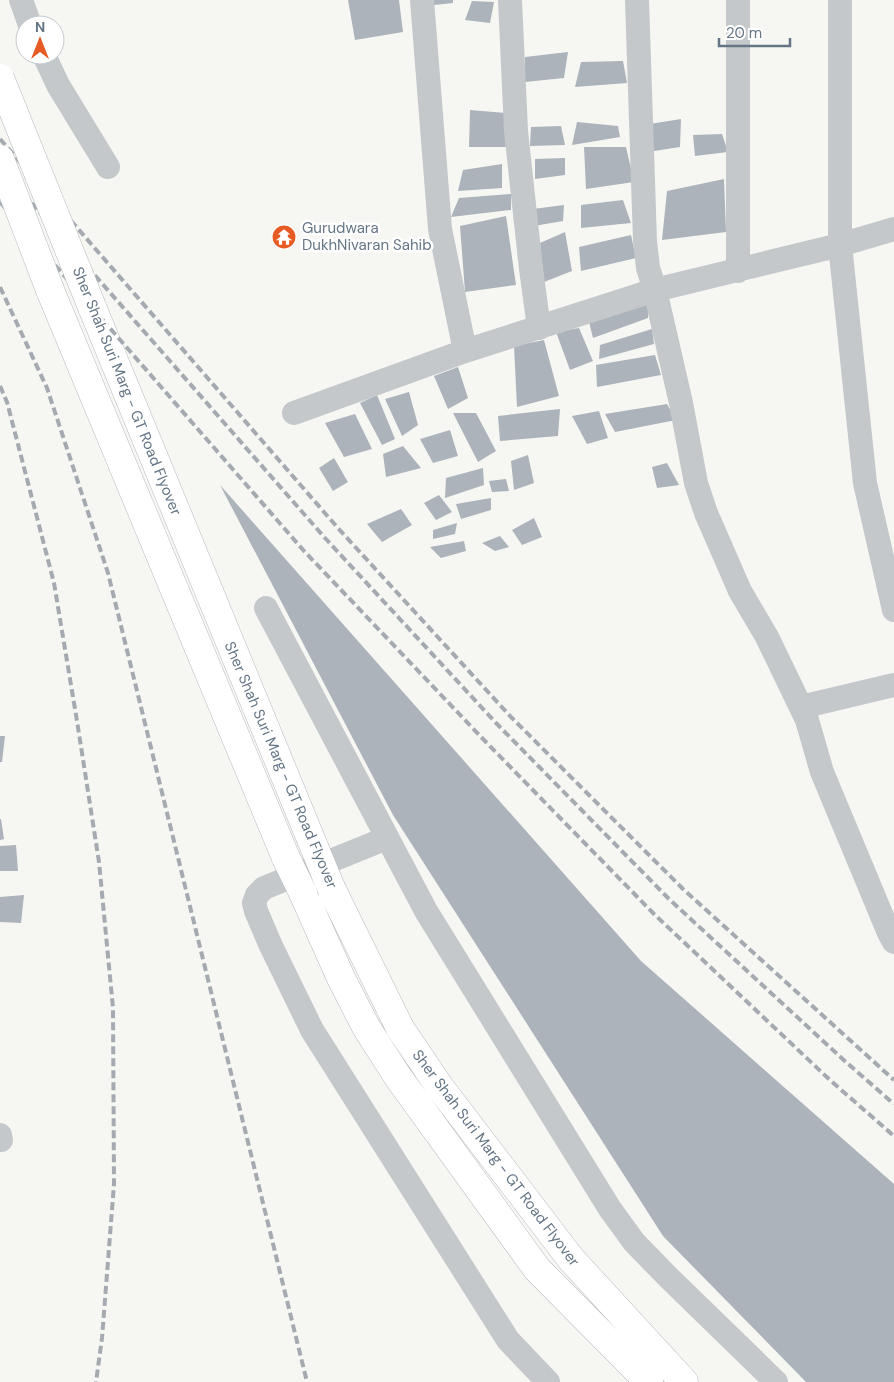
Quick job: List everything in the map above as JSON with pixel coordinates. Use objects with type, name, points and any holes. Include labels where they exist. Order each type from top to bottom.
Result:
[{"type":"main road","name":"Sher Shah Suri Marg - GT Road Flyover","points":[[0,77],[92,308],[332,890],[400,1028],[439,1086],[570,1259],[684,1382]]},
{"type":"main road","name":"Sher Shah Suri Marg - GT Road Flyover","points":[[0,159],[50,290],[286,858],[341,978],[366,1027],[398,1076],[537,1269],[649,1382]]},
{"type":"street","points":[[21,0],[26,15]]},
{"type":"street","points":[[422,0],[440,229],[465,352]]},
{"type":"street","points":[[510,0],[516,131],[530,269],[539,328]]},
{"type":"street","points":[[637,0],[645,241],[648,268],[655,290],[681,403],[696,484],[706,513],[740,591],[767,637],[807,720],[822,772],[894,942]]},
{"type":"street","points":[[738,0],[738,271]]},
{"type":"street","points":[[840,0],[840,245],[865,483],[894,610]]},
{"type":"street","points":[[49,65],[58,85],[108,167]]},
{"type":"street","points":[[294,412],[465,352],[655,290],[840,245],[894,229]]},
{"type":"street","points":[[266,608],[426,911],[610,1209],[634,1242],[776,1382]]},
{"type":"street","points":[[801,707],[894,685]]},
{"type":"street","points":[[387,838],[264,888],[257,895],[254,902],[256,911],[312,1030],[508,1340],[548,1382]]},
{"type":"building","points":[[348,0],[399,0],[403,32],[355,40]]},
{"type":"building","points":[[434,0],[453,0],[453,3],[434,5]]},
{"type":"building","points":[[472,1],[494,2],[490,23],[465,20]]},
{"type":"building","points":[[568,52],[564,78],[525,82],[525,57]]},
{"type":"building","points":[[623,61],[627,83],[575,87],[581,62]]},
{"type":"building","points":[[470,110],[506,113],[507,147],[469,147]]},
{"type":"building","points":[[681,119],[680,147],[654,151],[650,124]]},
{"type":"building","points":[[577,122],[618,126],[620,137],[572,145]]},
{"type":"building","points":[[561,126],[565,145],[530,146],[531,127]]},
{"type":"building","points":[[722,134],[728,152],[695,156],[693,135]]},
{"type":"building","points":[[584,147],[626,147],[634,182],[586,189]]},
{"type":"building","points":[[565,158],[565,175],[535,179],[535,159]]},
{"type":"building","points":[[502,164],[502,188],[458,191],[463,170]]},
{"type":"building","points":[[724,179],[726,232],[662,240],[667,191]]},
{"type":"building","points":[[511,194],[511,210],[451,217],[459,198]]},
{"type":"building","points":[[623,200],[631,223],[581,228],[581,205]]},
{"type":"building","points":[[564,205],[563,221],[534,226],[533,209]]},
{"type":"building","points":[[506,216],[516,285],[465,292],[460,226]]},
{"type":"building","points":[[565,232],[572,271],[544,282],[540,243]]},
{"type":"building","points":[[631,235],[636,258],[581,271],[579,247]]},
{"type":"building","points":[[648,298],[648,318],[593,338],[589,322]]},
{"type":"building","points":[[579,328],[593,361],[570,370],[556,332]]},
{"type":"building","points":[[652,329],[654,344],[599,359],[600,345]]},
{"type":"building","points":[[544,340],[559,396],[517,407],[514,346]]},
{"type":"building","points":[[655,355],[661,375],[597,387],[596,365]]},
{"type":"building","points":[[458,367],[468,398],[448,409],[434,376]]},
{"type":"building","points":[[409,392],[418,425],[402,436],[385,399]]},
{"type":"building","points":[[377,395],[395,439],[382,445],[360,403]]},
{"type":"building","points":[[667,404],[676,420],[615,432],[605,414]]},
{"type":"building","points":[[560,409],[558,436],[500,441],[498,416]]},
{"type":"building","points":[[599,411],[608,438],[587,444],[572,416]]},
{"type":"building","points":[[453,413],[476,413],[496,451],[478,462]]},
{"type":"building","points":[[355,414],[372,449],[344,457],[325,423]]},
{"type":"building","points":[[450,430],[458,456],[433,463],[420,439]]},
{"type":"building","points":[[403,446],[421,468],[386,477],[383,454]]},
{"type":"building","points":[[528,455],[534,483],[514,490],[511,461]]},
{"type":"building","points":[[334,458],[348,482],[333,491],[319,468]]},
{"type":"building","points":[[667,463],[679,485],[657,488],[652,467]]},
{"type":"building","points":[[483,468],[484,485],[445,498],[446,478]]},
{"type":"building","points":[[506,479],[509,491],[492,492],[489,481]]},
{"type":"building","points":[[220,485],[641,961],[894,1184],[894,1382],[806,1382],[663,1236],[393,815]]},
{"type":"building","points":[[439,495],[452,512],[436,520],[424,503]]},
{"type":"building","points":[[491,498],[491,510],[461,519],[456,504]]},
{"type":"building","points":[[401,509],[412,525],[382,542],[367,524]]},
{"type":"building","points":[[534,518],[542,537],[522,545],[512,530]]},
{"type":"building","points":[[457,523],[455,534],[433,539],[433,530]]},
{"type":"building","points":[[500,536],[509,547],[495,551],[482,543]]},
{"type":"building","points":[[464,541],[466,551],[441,558],[430,547]]},
{"type":"building","points":[[0,736],[5,736],[2,762],[0,762]]},
{"type":"building","points":[[0,819],[4,839],[0,840]]},
{"type":"building","points":[[16,845],[18,871],[0,871],[0,846]]},
{"type":"building","points":[[24,895],[21,923],[0,922],[0,897]]},
{"type":"railway","points":[[0,139],[337,527],[510,716],[683,889],[894,1080]]},
{"type":"railway","points":[[0,167],[325,538],[496,723],[669,899],[894,1104]]},
{"type":"railway","points":[[0,202],[304,551],[483,739],[654,914],[831,1081],[894,1136]]},
{"type":"railway","points":[[0,287],[47,388],[108,573],[307,1382]]},
{"type":"railway","points":[[0,386],[7,402],[54,583],[99,862],[113,1008],[114,1184],[102,1338],[96,1382]]},
{"type":"place","name":"Gurudwara DukhNivaran Sahib","points":[[284,237]]}]
